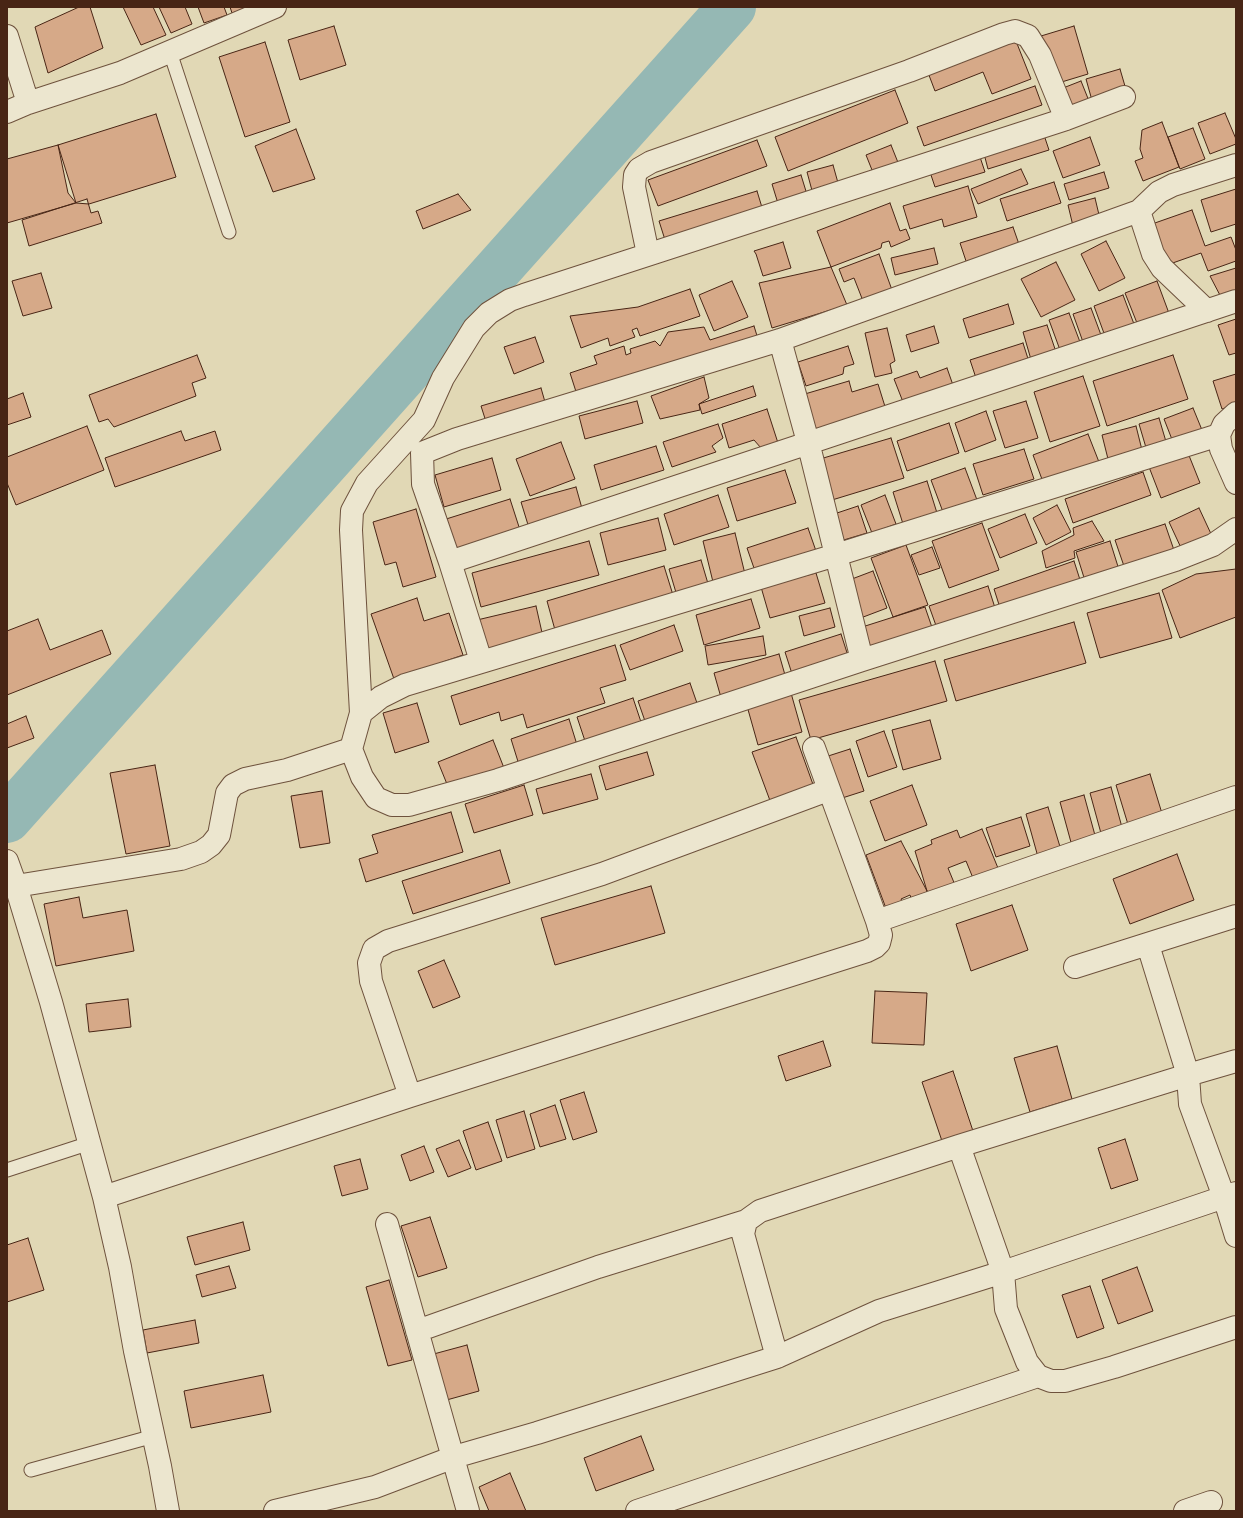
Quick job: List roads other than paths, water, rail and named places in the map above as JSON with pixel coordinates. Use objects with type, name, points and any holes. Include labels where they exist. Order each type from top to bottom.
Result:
[{"type":"street","points":[[7,112],[28,103],[120,73],[275,7]]},
{"type":"street","points":[[648,254],[634,187],[635,175],[639,169],[651,162],[909,71],[1004,34],[1015,31],[1028,36],[1040,55],[1066,119]]},
{"type":"street","points":[[7,36],[28,103]]},
{"type":"street","points":[[1124,97],[1066,119],[510,300],[489,313],[474,328],[443,378],[424,420],[367,483],[352,511],[351,530],[361,713],[351,750],[362,777],[376,798],[392,805],[409,806],[498,780],[862,660],[1175,560],[1213,545],[1236,529]]},
{"type":"street","points":[[422,453],[457,439],[780,340],[1139,211],[1159,192],[1173,185],[1236,165]]},
{"type":"street","points":[[1139,211],[1153,254],[1162,268],[1207,311]]},
{"type":"street","points":[[450,562],[1236,301]]},
{"type":"street","points":[[780,340],[808,442],[862,660]]},
{"type":"street","points":[[1236,413],[1224,424],[1218,435],[1221,449],[1236,483]]},
{"type":"street","points":[[424,420],[422,453],[423,484],[450,562],[481,662]]},
{"type":"street","points":[[361,713],[381,697],[405,685],[836,555],[1218,435]]},
{"type":"street","points":[[104,1197],[410,1096],[867,951],[875,947],[879,943],[881,935],[877,921],[828,790],[814,748]]},
{"type":"street","points":[[168,1511],[154,1436],[135,1351],[122,1279],[104,1197],[51,1002],[11,872],[181,859],[201,852],[211,846],[219,835],[227,793],[233,785],[245,779],[287,770],[351,750]]},
{"type":"street","points":[[410,1096],[371,981],[369,963],[374,949],[388,941],[602,874],[828,790]]},
{"type":"street","points":[[877,921],[1236,797]]},
{"type":"street","points":[[1075,967],[1236,916]]},
{"type":"street","points":[[1148,945],[1188,1075],[1190,1104],[1230,1195],[1236,1236]]},
{"type":"street","points":[[417,1331],[598,1267],[746,1221],[760,1211],[959,1146],[1236,1061]]},
{"type":"street","points":[[959,1146],[1003,1272],[1006,1309],[1027,1362],[1038,1376],[1051,1381],[1065,1381],[1114,1367],[1236,1327]]},
{"type":"street","points":[[275,1511],[375,1487],[454,1457],[777,1357],[879,1311],[1003,1272],[1230,1195]]},
{"type":"street","points":[[746,1221],[743,1234],[777,1357]]},
{"type":"street","points":[[388,1224],[468,1511]]},
{"type":"street","points":[[644,1510],[1038,1376]]},
{"type":"street","points":[[1185,1511],[1211,1502]]},
{"type":"lane","points":[[170,52],[229,232]]},
{"type":"lane","points":[[7,1170],[90,1143]]},
{"type":"lane","points":[[31,1470],[154,1436]]},
{"type":"waterway","points":[[7,819],[732,7]]}]
